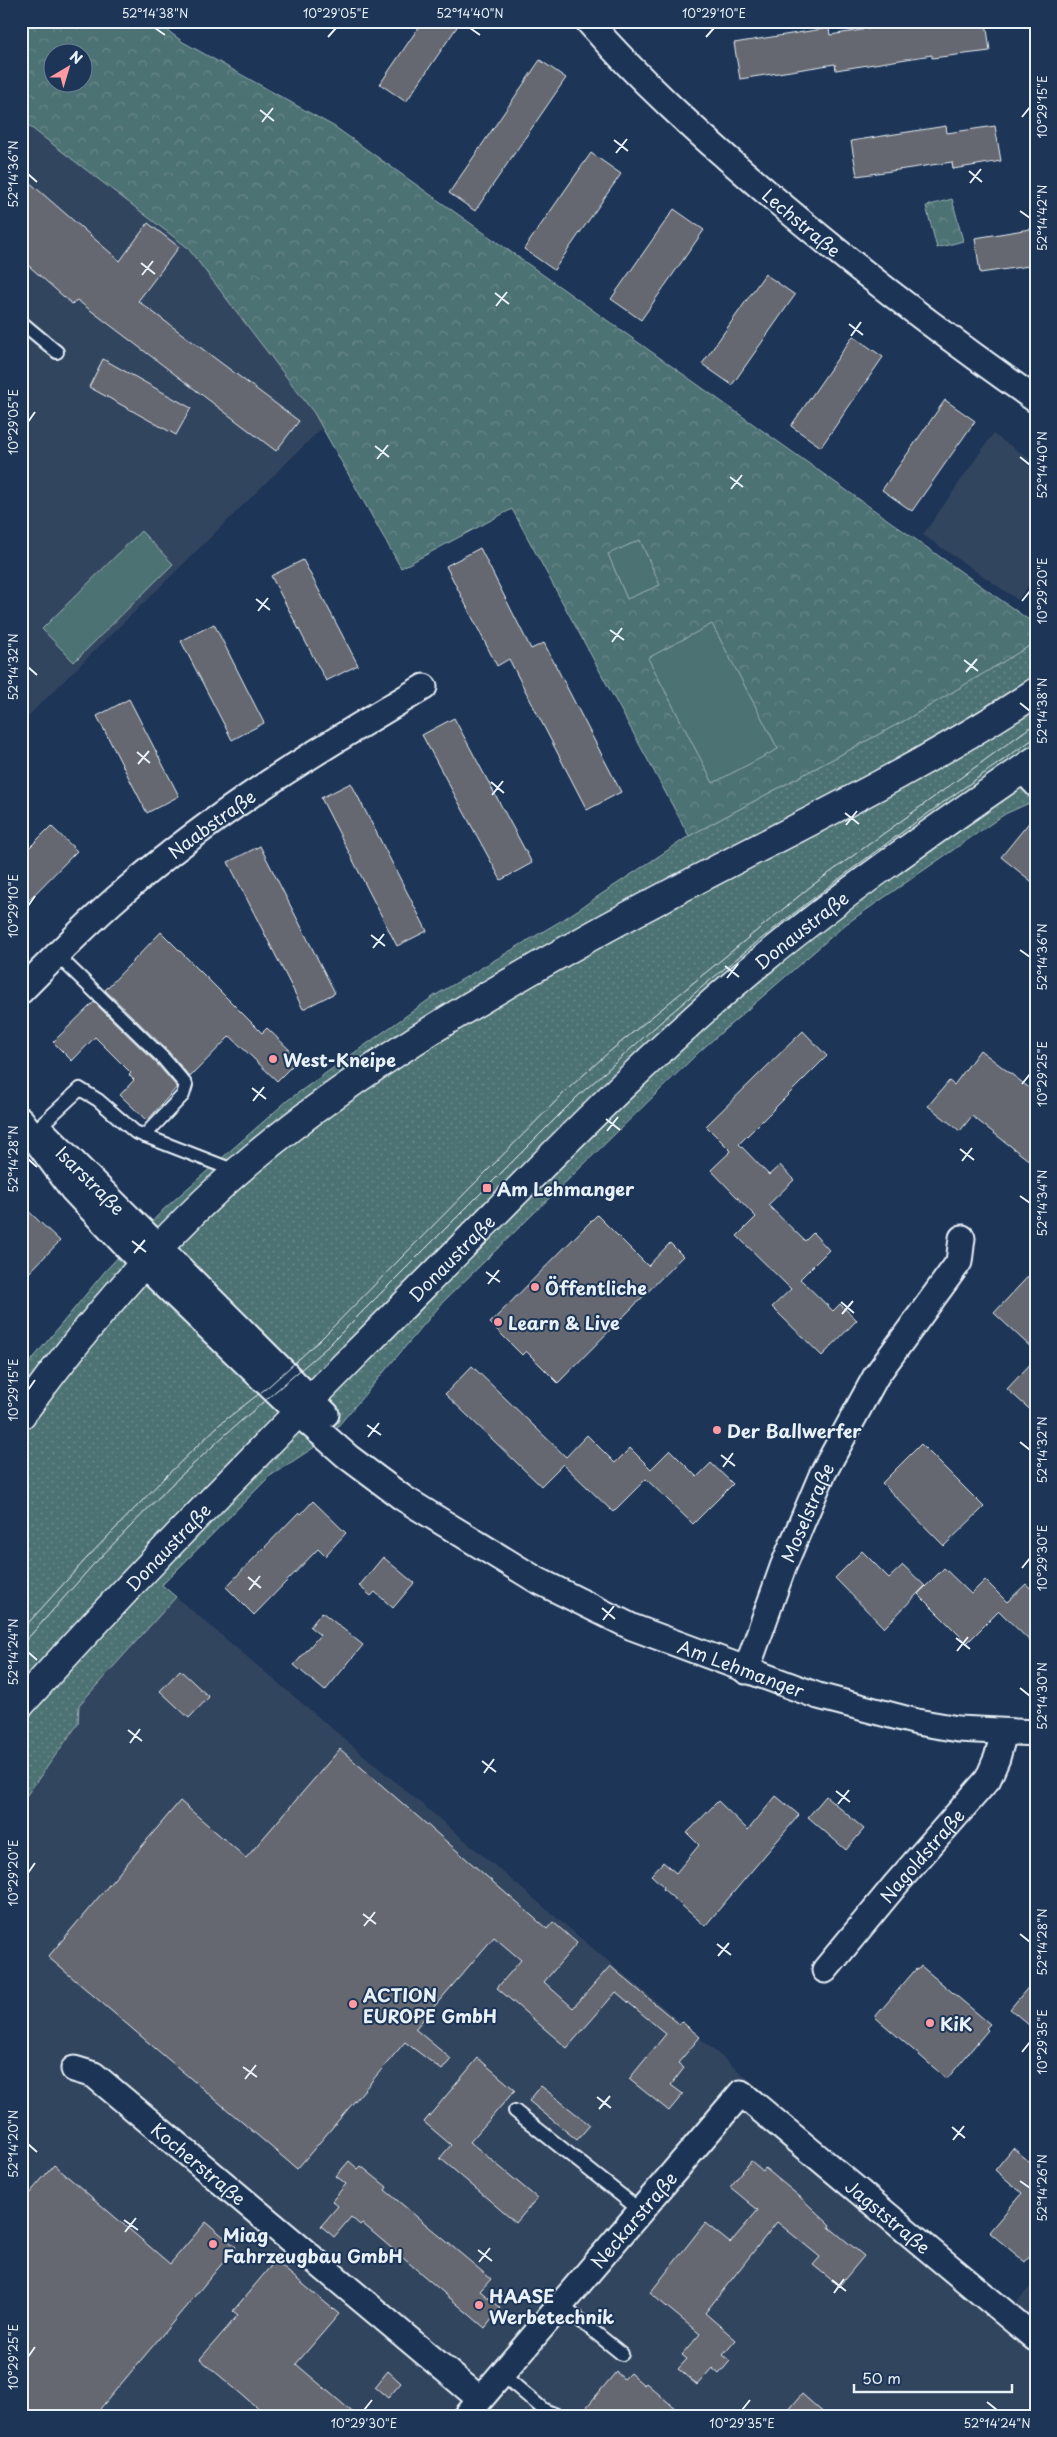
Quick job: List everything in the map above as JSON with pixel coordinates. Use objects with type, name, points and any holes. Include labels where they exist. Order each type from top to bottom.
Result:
[{"type":"main road","points":[[21,1415],[69,1353],[152,1256],[238,1172],[288,1129],[448,1019],[582,941],[955,742],[1036,692]]},
{"type":"main road","name":"Donaustraße","points":[[21,1704],[147,1568],[629,1080],[722,994],[858,886],[1026,766]]},
{"type":"street","name":"Lechstraße","points":[[588,21],[624,61],[713,146],[794,215],[898,300],[1036,400]]},
{"type":"street","name":"Naabstraße","points":[[21,991],[125,890],[245,799],[325,746],[424,687]]},
{"type":"street","name":"Isarstraße","points":[[27,1120],[152,1256],[304,1407]]},
{"type":"street","name":"Moselstraße","points":[[746,1671],[783,1567],[822,1476],[876,1376],[959,1262],[962,1238]]},
{"type":"street","name":"Am Lehmanger","points":[[304,1407],[348,1458],[402,1498],[535,1579],[632,1627],[746,1671],[869,1711],[958,1729],[1004,1733],[1036,1733]]},
{"type":"street","name":"Nagoldstraße","points":[[825,1970],[896,1884],[988,1779],[998,1758],[1004,1733]]},
{"type":"street","name":"Kocherstraße","points":[[74,2069],[94,2076],[473,2408]]},
{"type":"street","name":"Neckarstraße","points":[[473,2408],[741,2093]]},
{"type":"street","name":"Jagststraße","points":[[741,2093],[1036,2339]]},
{"type":"lane","points":[[21,322],[57,352]]},
{"type":"lane","points":[[1026,766],[1036,793]]},
{"type":"lane","points":[[57,954],[162,1058],[186,1085],[183,1095],[144,1136]]},
{"type":"lane","points":[[27,1120],[80,1090],[98,1100],[134,1132],[238,1172]]},
{"type":"lane","points":[[515,2111],[641,2211]]},
{"type":"lane","points":[[561,2305],[622,2354]]},
{"type":"lane","points":[[502,2374],[544,2410],[559,2416]]},
{"type":"shaded area","points":[[21,120],[187,247],[314,413],[322,428],[21,723]]},
{"type":"shaded area","points":[[993,434],[1036,463],[1036,575],[1018,600],[923,535]]},
{"type":"shaded area","points":[[176,1597],[1015,2304],[1036,2280],[1036,2416],[21,2416],[21,1787],[79,1705]]},
{"type":"green space","points":[[21,21],[155,21],[183,42],[335,127],[1036,625],[1036,642],[909,718],[689,836],[512,509],[401,568],[314,413],[187,247],[21,120]]},
{"type":"green space","points":[[952,199],[963,241],[937,248],[926,206]]},
{"type":"green space","points":[[141,531],[173,564],[74,662],[42,629]]},
{"type":"green space","points":[[640,540],[660,585],[627,599],[608,554]]},
{"type":"green space","points":[[712,624],[778,749],[713,783],[648,658]]},
{"type":"green space","points":[[1036,642],[1036,800],[1005,814],[846,924],[700,1051],[444,1301],[327,1439],[270,1476],[162,1585],[176,1597],[79,1705],[78,1724],[21,1803],[21,1373],[106,1270],[164,1209],[288,1100],[434,996],[564,919],[689,836],[909,718]]},
{"type":"building","points":[[423,21],[461,21],[406,102],[380,84]]},
{"type":"building","points":[[926,21],[927,24],[949,21],[986,21],[990,51],[932,58],[932,55],[836,70],[835,64],[740,79],[734,43],[829,28],[830,35]]},
{"type":"building","points":[[540,60],[566,78],[475,211],[449,193]]},
{"type":"building","points":[[946,126],[947,133],[995,126],[1001,161],[953,169],[952,162],[857,176],[851,141]]},
{"type":"building","points":[[591,153],[621,174],[554,270],[524,249]]},
{"type":"building","points":[[21,175],[120,261],[148,223],[179,247],[138,301],[299,421],[276,451],[77,300],[72,304],[21,259]]},
{"type":"building","points":[[674,209],[704,230],[641,320],[611,299]]},
{"type":"building","points":[[1036,228],[1036,265],[980,273],[975,238]]},
{"type":"building","points":[[765,274],[795,295],[732,385],[702,364]]},
{"type":"building","points":[[853,336],[883,357],[821,447],[791,426]]},
{"type":"building","points":[[103,359],[191,408],[176,435],[89,387]]},
{"type":"building","points":[[945,400],[975,421],[912,511],[882,490]]},
{"type":"building","points":[[480,548],[531,649],[544,643],[621,792],[587,810],[509,659],[497,666],[446,566]]},
{"type":"building","points":[[303,560],[358,665],[326,681],[271,576]]},
{"type":"building","points":[[214,624],[264,723],[232,740],[181,641]]},
{"type":"building","points":[[129,699],[179,796],[147,813],[97,716]]},
{"type":"building","points":[[454,718],[532,863],[501,880],[422,735]]},
{"type":"building","points":[[351,783],[427,931],[397,946],[321,798]]},
{"type":"building","points":[[1036,814],[1036,885],[1001,857]]},
{"type":"building","points":[[51,826],[77,851],[21,908],[21,856]]},
{"type":"building","points":[[260,846],[335,993],[303,1009],[228,862]]},
{"type":"building","points":[[161,932],[262,1033],[267,1028],[299,1059],[277,1081],[230,1036],[190,1077],[169,1052],[105,990]]},
{"type":"building","points":[[94,1002],[157,1064],[177,1087],[147,1121],[120,1095],[134,1080],[129,1075],[131,1073],[95,1037],[72,1061],[53,1042]]},
{"type":"building","points":[[803,1031],[827,1056],[739,1144],[769,1175],[780,1165],[794,1180],[768,1205],[805,1241],[813,1233],[829,1250],[800,1279],[833,1311],[840,1304],[857,1320],[822,1356],[772,1307],[791,1289],[737,1236],[756,1217],[711,1170],[731,1151],[706,1126]]},
{"type":"building","points":[[980,1050],[1036,1093],[1036,1166],[972,1116],[960,1131],[928,1106],[949,1081],[954,1085]]},
{"type":"building","points":[[21,1204],[60,1241],[21,1281]]},
{"type":"building","points":[[597,1215],[648,1266],[670,1243],[683,1256],[558,1383],[526,1351],[522,1355],[490,1323]]},
{"type":"building","points":[[1036,1268],[1036,1352],[994,1313]]},
{"type":"building","points":[[1036,1358],[1036,1415],[1007,1389]]},
{"type":"building","points":[[472,1366],[566,1457],[587,1435],[615,1463],[630,1448],[651,1469],[670,1450],[697,1477],[711,1463],[733,1484],[693,1524],[646,1479],[613,1512],[563,1464],[541,1486],[445,1394]]},
{"type":"building","points":[[921,1444],[984,1507],[944,1546],[882,1483]]},
{"type":"building","points":[[313,1501],[346,1533],[325,1556],[318,1549],[254,1615],[226,1587],[299,1512],[301,1514]]},
{"type":"building","points":[[862,1551],[889,1578],[903,1565],[925,1586],[884,1628],[835,1578]]},
{"type":"building","points":[[383,1557],[414,1583],[393,1608],[375,1592],[371,1596],[359,1586]]},
{"type":"building","points":[[944,1568],[971,1594],[985,1580],[1007,1602],[1026,1584],[1036,1593],[1036,1647],[999,1611],[967,1643],[918,1594]]},
{"type":"building","points":[[322,1612],[363,1645],[325,1691],[294,1665],[320,1635],[310,1627]]},
{"type":"building","points":[[180,1670],[209,1697],[189,1718],[160,1691]]},
{"type":"building","points":[[340,1749],[547,1929],[553,1922],[577,1943],[544,1982],[573,2008],[610,1966],[679,2024],[681,2021],[700,2037],[678,2063],[684,2068],[671,2085],[683,2094],[669,2111],[629,2079],[666,2034],[616,1992],[567,2048],[497,1988],[521,1960],[494,1937],[415,2029],[451,2059],[442,2070],[405,2042],[297,2169],[48,1957],[180,1801],[246,1858]]},
{"type":"building","points":[[776,1796],[799,1815],[705,1926],[663,1889],[664,1887],[651,1875],[663,1862],[676,1873],[699,1845],[687,1833],[718,1801],[748,1830]]},
{"type":"building","points":[[826,1796],[864,1829],[846,1850],[808,1817]]},
{"type":"building","name":"KiK","points":[[921,1966],[990,2024],[986,2028],[988,2030],[947,2079],[875,2017],[916,1969],[918,1970]]},
{"type":"building","points":[[1036,1978],[1036,2031],[1010,2009]]},
{"type":"building","points":[[478,2058],[515,2090],[470,2142],[537,2198],[516,2223],[440,2158],[451,2145],[424,2122]]},
{"type":"building","points":[[541,2086],[590,2125],[577,2140],[529,2101]]},
{"type":"building","points":[[1013,2148],[1036,2167],[1036,2249],[1025,2262],[989,2232],[1022,2193],[995,2170]]},
{"type":"building","points":[[349,2161],[358,2169],[361,2166],[387,2187],[385,2190],[491,2279],[480,2291],[501,2308],[485,2328],[362,2223],[360,2225],[351,2217],[334,2237],[321,2226],[338,2206],[332,2201],[346,2184],[336,2176]]},
{"type":"building","points":[[751,2161],[763,2171],[765,2168],[799,2196],[830,2225],[829,2227],[864,2256],[839,2286],[813,2265],[820,2257],[777,2222],[705,2313],[736,2340],[723,2355],[730,2361],[719,2374],[712,2368],[697,2385],[678,2369],[687,2359],[682,2355],[700,2334],[650,2293],[705,2223],[730,2243],[758,2210],[730,2187]]},
{"type":"building","points":[[54,2165],[170,2264],[206,2222],[236,2247],[94,2416],[21,2416],[21,2203]]},
{"type":"building","points":[[275,2261],[339,2314],[296,2364],[357,2416],[267,2416],[200,2359],[238,2315],[233,2311]]},
{"type":"building","points":[[388,2371],[401,2383],[388,2398],[375,2387]]},
{"type":"building","points":[[616,2372],[624,2379],[630,2373],[644,2385],[646,2383],[684,2416],[579,2416]]},
{"type":"building","points":[[802,2394],[827,2416],[784,2416]]},
{"type":"tram line","points":[[21,1631],[86,1559],[164,1478],[220,1424],[269,1386],[320,1340],[569,1088],[609,1052],[810,887],[1036,723]]},
{"type":"tram line","points":[[21,1646],[92,1566],[171,1485],[227,1433],[326,1348],[578,1096],[671,1013],[759,940],[896,836],[1036,737]]},
{"type":"place","name":"West-Kneipe","points":[[273,1059]]},
{"type":"place","name":"Am Lehmanger","points":[[487,1188]]},
{"type":"place","name":"Öffentliche","points":[[535,1287]]},
{"type":"place","name":"Learn & Live","points":[[498,1322]]},
{"type":"place","name":"Der Ballwerfer","points":[[717,1430]]},
{"type":"place","name":"ACTION EUROPE GmbH","points":[[353,2004]]},
{"type":"place","name":"KiK","points":[[930,2023]]},
{"type":"place","name":"Miag Fahrzeugbau GmbH","points":[[213,2244]]},
{"type":"place","name":"HAASE Werbetechnik","points":[[479,2305]]}]
